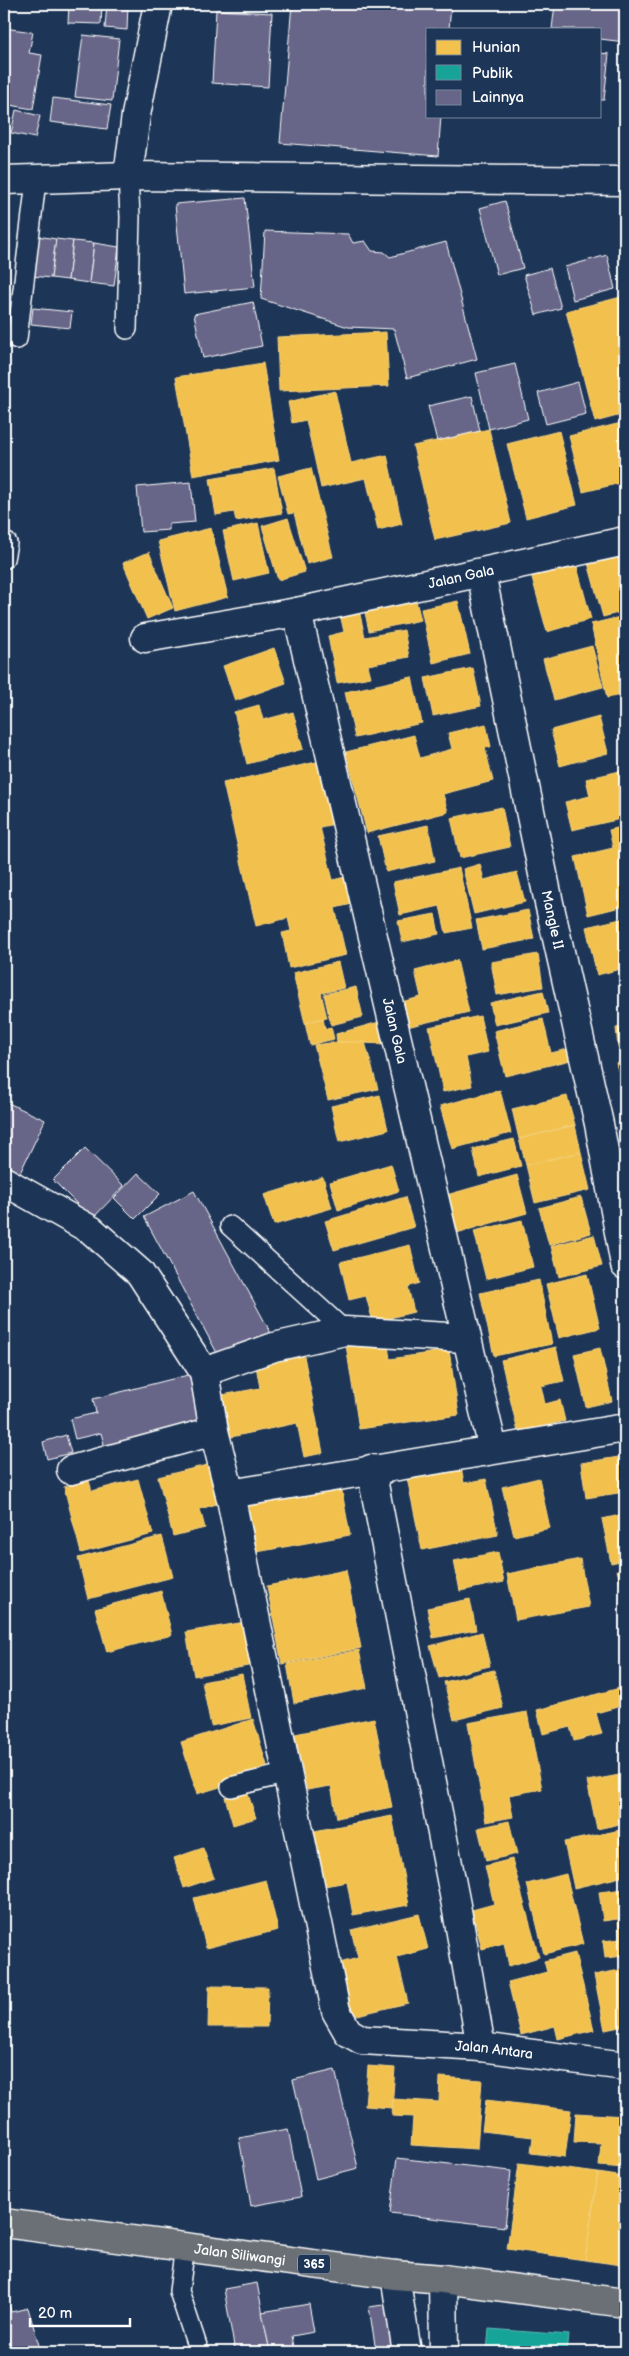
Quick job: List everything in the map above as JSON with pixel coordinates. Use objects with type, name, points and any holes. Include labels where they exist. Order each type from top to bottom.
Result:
[{"type":"main road","name":"Jalan Siliwangi","points":[[4,2223],[395,2275],[443,2279],[625,2302]]},
{"type":"street","points":[[128,176],[136,114],[158,4]]},
{"type":"street","points":[[4,180],[36,181],[128,176],[625,181]]},
{"type":"street","name":"Jalan Gala","points":[[145,638],[298,612],[625,541]]},
{"type":"street","name":"Mangle II","points":[[481,573],[549,903],[599,1124],[625,1265]]},
{"type":"street","name":"Jalan Gala","points":[[298,612],[492,1449]]},
{"type":"street","points":[[4,1181],[91,1230],[140,1274],[204,1372],[214,1431],[230,1494],[288,1773]]},
{"type":"street","points":[[204,1372],[274,1347],[345,1331],[465,1338]]},
{"type":"street","points":[[230,1494],[625,1428]]},
{"type":"street","points":[[71,1470],[214,1431]]},
{"type":"street","points":[[371,1469],[456,1904],[481,2047]]},
{"type":"street","name":"Jalan Antara","points":[[288,1773],[336,2011],[348,2032],[362,2040],[481,2047],[625,2066]]},
{"type":"street","points":[[395,2275],[407,2352]]},
{"type":"street","points":[[443,2279],[444,2352]]},
{"type":"lane","points":[[127,329],[130,217],[128,176]]},
{"type":"lane","points":[[17,339],[36,181]]},
{"type":"lane","points":[[230,1226],[345,1331]]},
{"type":"lane","points":[[232,1786],[288,1773]]},
{"type":"lane","points":[[185,2246],[179,2291],[199,2352]]},
{"type":"building: Hunian","points":[[625,296],[625,414],[595,422],[566,311]]},
{"type":"building: Hunian","points":[[386,332],[389,386],[279,391],[277,337]]},
{"type":"building: Hunian","points":[[263,363],[279,460],[193,476],[176,377]]},
{"type":"building: Hunian","points":[[335,391],[351,463],[387,455],[402,524],[378,530],[366,478],[321,488],[306,420],[292,423],[288,402]]},
{"type":"building: Hunian","points":[[625,422],[625,482],[583,492],[569,436]]},
{"type":"building: Hunian","points":[[489,429],[511,523],[435,540],[413,446]]},
{"type":"building: Hunian","points":[[559,431],[577,505],[526,518],[507,444]]},
{"type":"building: Hunian","points":[[274,468],[282,513],[236,521],[234,512],[216,515],[210,479]]},
{"type":"building: Hunian","points":[[311,468],[333,557],[307,564],[294,513],[288,514],[278,476]]},
{"type":"building: Hunian","points":[[288,518],[305,572],[278,580],[262,526]]},
{"type":"building: Hunian","points":[[258,523],[269,573],[234,581],[223,531]]},
{"type":"building: Hunian","points":[[211,528],[228,597],[175,611],[158,541]]},
{"type":"building: Hunian","points":[[149,552],[173,608],[147,619],[123,563]]},
{"type":"building: Hunian","points":[[625,553],[625,611],[603,617],[588,563]]},
{"type":"building: Hunian","points":[[576,563],[591,619],[547,632],[531,574]]},
{"type":"building: Hunian","points":[[415,597],[421,620],[369,631],[364,608]]},
{"type":"building: Hunian","points":[[458,601],[470,654],[433,663],[421,609]]},
{"type":"building: Hunian","points":[[359,610],[365,637],[404,630],[409,657],[368,665],[371,677],[337,683],[328,636],[344,632],[340,614]]},
{"type":"building: Hunian","points":[[620,617],[625,638],[625,694],[607,698],[591,624]]},
{"type":"building: Hunian","points":[[592,646],[603,687],[554,700],[543,659]]},
{"type":"building: Hunian","points":[[274,648],[286,683],[235,701],[223,666]]},
{"type":"building: Hunian","points":[[473,668],[481,706],[433,716],[425,678]]},
{"type":"building: Hunian","points":[[412,677],[422,723],[355,738],[345,692]]},
{"type":"building: Hunian","points":[[259,705],[263,720],[293,712],[303,749],[247,764],[234,712]]},
{"type":"building: Hunian","points":[[625,709],[625,743],[618,710]]},
{"type":"building: Hunian","points":[[599,717],[608,753],[560,766],[551,730]]},
{"type":"building: Hunian","points":[[486,724],[491,747],[485,748],[493,781],[443,794],[448,812],[367,833],[346,752],[414,735],[420,758],[452,749],[448,733]]},
{"type":"building: Hunian","points":[[325,760],[340,823],[320,827],[333,880],[345,877],[352,904],[335,908],[346,955],[289,968],[282,933],[291,931],[288,918],[256,926],[223,783]]},
{"type":"building: Hunian","points":[[624,770],[625,818],[572,830],[565,802],[590,796],[586,779]]},
{"type":"building: Hunian","points":[[502,807],[510,847],[460,858],[451,818]]},
{"type":"building: Hunian","points":[[428,825],[435,861],[386,872],[378,836]]},
{"type":"building: Hunian","points":[[625,826],[625,906],[588,915],[575,857],[613,848],[609,830]]},
{"type":"building: Hunian","points":[[480,864],[484,880],[517,872],[525,902],[474,914],[463,869]]},
{"type":"building: Hunian","points":[[459,868],[472,928],[446,933],[440,906],[400,915],[393,882]]},
{"type":"building: Hunian","points":[[528,910],[534,939],[482,949],[476,920]]},
{"type":"building: Hunian","points":[[435,914],[439,934],[402,942],[398,921]]},
{"type":"building: Hunian","points":[[625,918],[625,968],[597,975],[586,927]]},
{"type":"building: Hunian","points":[[538,954],[543,987],[497,995],[491,962]]},
{"type":"building: Hunian","points":[[457,960],[469,1012],[407,1027],[401,1002],[421,997],[415,971]]},
{"type":"building: Hunian","points":[[338,962],[344,988],[321,993],[327,1018],[305,1023],[293,973]]},
{"type":"building: Hunian","points":[[625,980],[625,1006],[620,981]]},
{"type":"building: Hunian","points":[[356,987],[363,1017],[331,1025],[324,994]]},
{"type":"building: Hunian","points":[[543,991],[548,1013],[495,1025],[490,1003]]},
{"type":"building: Hunian","points":[[480,1016],[488,1052],[466,1057],[472,1086],[443,1092],[429,1027]]},
{"type":"building: Hunian","points":[[323,1018],[325,1029],[331,1027],[334,1039],[310,1045],[305,1023]]},
{"type":"building: Hunian","points":[[543,1019],[551,1053],[572,1048],[575,1059],[505,1076],[494,1031]]},
{"type":"building: Hunian","points":[[379,1022],[385,1044],[337,1042],[336,1034]]},
{"type":"building: Hunian","points":[[625,1027],[625,1046],[618,1047],[616,1028]]},
{"type":"building: Hunian","points":[[337,1042],[365,1042],[378,1089],[328,1100],[314,1045]]},
{"type":"building: Hunian","points":[[625,1060],[625,1097],[616,1063]]},
{"type":"building: Hunian","points":[[500,1090],[511,1133],[452,1149],[440,1106]]},
{"type":"building: Hunian","points":[[380,1095],[388,1130],[339,1142],[331,1106]]},
{"type":"building: Hunian","points":[[567,1096],[575,1125],[519,1139],[512,1109]]},
{"type":"building: Hunian","points":[[575,1125],[581,1152],[526,1165],[519,1139]]},
{"type":"building: Hunian","points":[[514,1139],[521,1166],[479,1177],[473,1149]]},
{"type":"building: Hunian","points":[[581,1152],[590,1190],[535,1203],[526,1165]]},
{"type":"building: Hunian","points":[[391,1164],[399,1191],[338,1210],[330,1182]]},
{"type":"building: Hunian","points":[[517,1175],[527,1213],[453,1234],[443,1196]]},
{"type":"building: Hunian","points":[[323,1177],[332,1208],[274,1225],[264,1195]]},
{"type":"building: Hunian","points":[[405,1197],[414,1227],[334,1250],[325,1221]]},
{"type":"building: Hunian","points":[[581,1197],[591,1233],[549,1245],[539,1208]]},
{"type":"building: Hunian","points":[[522,1220],[533,1267],[486,1279],[474,1231]]},
{"type":"building: Hunian","points":[[594,1235],[602,1266],[559,1277],[551,1246]]},
{"type":"building: Hunian","points":[[410,1245],[419,1283],[408,1287],[414,1312],[373,1322],[366,1296],[349,1300],[340,1262]]},
{"type":"building: Hunian","points":[[587,1274],[600,1328],[559,1338],[546,1284]]},
{"type":"building: Hunian","points":[[539,1280],[552,1344],[494,1356],[480,1293]]},
{"type":"building: Hunian","points":[[387,1339],[390,1359],[449,1350],[459,1415],[359,1429],[346,1345]]},
{"type":"building: Hunian","points":[[556,1347],[564,1381],[541,1386],[545,1404],[560,1400],[565,1421],[518,1432],[501,1360]]},
{"type":"building: Hunian","points":[[600,1348],[612,1401],[586,1407],[574,1354]]},
{"type":"building: Hunian","points":[[304,1356],[323,1453],[304,1457],[297,1423],[231,1437],[222,1395],[260,1388],[256,1366]]},
{"type":"building: Hunian","points":[[625,1456],[625,1492],[586,1498],[581,1463]]},
{"type":"building: Hunian","points":[[211,1464],[220,1503],[200,1509],[205,1528],[173,1536],[158,1477]]},
{"type":"building: Hunian","points":[[461,1467],[464,1483],[486,1479],[498,1535],[422,1550],[407,1478]]},
{"type":"building: Hunian","points":[[539,1478],[550,1528],[514,1536],[502,1487]]},
{"type":"building: Hunian","points":[[138,1479],[153,1534],[81,1553],[64,1487],[89,1481],[92,1491]]},
{"type":"building: Hunian","points":[[341,1486],[350,1535],[257,1552],[248,1503]]},
{"type":"building: Hunian","points":[[625,1514],[625,1560],[611,1563],[602,1519]]},
{"type":"building: Hunian","points":[[162,1536],[173,1577],[88,1599],[78,1558]]},
{"type":"building: Hunian","points":[[498,1552],[504,1582],[460,1591],[454,1561]]},
{"type":"building: Hunian","points":[[580,1559],[589,1607],[516,1620],[507,1574]]},
{"type":"building: Hunian","points":[[625,1568],[625,1593],[623,1593],[617,1570]]},
{"type":"building: Hunian","points":[[346,1570],[361,1648],[282,1664],[267,1586]]},
{"type":"building: Hunian","points":[[161,1591],[172,1635],[107,1652],[95,1609]]},
{"type":"building: Hunian","points":[[470,1599],[476,1630],[433,1638],[427,1608]]},
{"type":"building: Hunian","points":[[251,1621],[259,1664],[194,1676],[186,1632]]},
{"type":"building: Hunian","points":[[482,1632],[490,1666],[439,1678],[430,1646]]},
{"type":"building: Hunian","points":[[359,1650],[367,1688],[294,1703],[287,1664]]},
{"type":"building: Hunian","points":[[494,1670],[503,1708],[454,1720],[444,1682]]},
{"type":"building: Hunian","points":[[242,1674],[251,1718],[211,1726],[202,1682]]},
{"type":"building: Hunian","points":[[620,1688],[625,1705],[596,1713],[602,1734],[574,1741],[570,1727],[543,1734],[537,1710]]},
{"type":"building: Hunian","points":[[527,1712],[542,1789],[509,1795],[513,1817],[486,1822],[468,1723]]},
{"type":"building: Hunian","points":[[374,1718],[392,1807],[337,1818],[331,1786],[307,1790],[295,1734]]},
{"type":"building: Hunian","points":[[253,1719],[269,1772],[197,1794],[181,1742]]},
{"type":"building: Hunian","points":[[625,1774],[625,1823],[597,1829],[587,1781]]},
{"type":"building: Hunian","points":[[247,1791],[256,1818],[233,1825],[225,1797]]},
{"type":"building: Hunian","points":[[392,1816],[409,1905],[353,1915],[347,1882],[319,1887],[309,1832]]},
{"type":"building: Hunian","points":[[509,1821],[517,1854],[486,1861],[478,1828]]},
{"type":"building: Hunian","points":[[625,1829],[625,1876],[574,1888],[564,1842]]},
{"type":"building: Hunian","points":[[203,1848],[214,1878],[184,1888],[174,1858]]},
{"type":"building: Hunian","points":[[512,1859],[539,1957],[509,1966],[504,1943],[482,1949],[472,1910],[494,1904],[485,1866]]},
{"type":"building: Hunian","points":[[566,1874],[583,1944],[544,1954],[527,1884]]},
{"type":"building: Hunian","points":[[266,1880],[278,1930],[206,1948],[194,1898]]},
{"type":"building: Hunian","points":[[625,1889],[625,1956],[605,1958],[603,1941],[620,1939],[618,1919],[603,1921],[599,1892]]},
{"type":"building: Hunian","points":[[419,1914],[428,1949],[397,1957],[408,2003],[349,2017],[336,1964],[358,1958],[351,1930]]},
{"type":"building: Hunian","points":[[575,1953],[594,2030],[558,2039],[555,2026],[521,2035],[508,1982],[547,1972],[544,1961]]},
{"type":"building: Hunian","points":[[625,1969],[625,2026],[605,2030],[594,1975]]},
{"type":"building: Hunian","points":[[209,1986],[268,1987],[267,2027],[208,2027]]},
{"type":"building: Hunian","points":[[368,2066],[395,2068],[392,2108],[365,2106]]},
{"type":"building: Hunian","points":[[440,2077],[482,2080],[477,2149],[411,2145],[413,2117],[392,2116],[393,2099],[439,2102]]},
{"type":"building: Hunian","points":[[486,2100],[571,2110],[565,2157],[531,2153],[533,2137],[482,2131]]},
{"type":"building: Hunian","points":[[576,2113],[625,2116],[625,2168],[599,2166],[601,2143],[574,2142]]},
{"type":"building: Hunian","points":[[519,2163],[598,2173],[585,2260],[507,2249]]},
{"type":"building: Hunian","points":[[598,2173],[625,2177],[625,2243],[622,2265],[585,2260]]},
{"type":"building: Publik","points":[[489,2329],[569,2335],[567,2352],[487,2352]]},
{"type":"building: Lainnya","points":[[69,4],[102,4],[101,24],[68,23]]},
{"type":"building: Lainnya","points":[[107,4],[128,4],[127,30],[105,28]]},
{"type":"building: Lainnya","points":[[292,4],[451,4],[449,28],[426,28],[426,118],[441,118],[438,156],[280,143]]},
{"type":"building: Lainnya","points":[[555,4],[625,4],[625,42],[602,39],[602,28],[552,28]]},
{"type":"building: Lainnya","points":[[216,10],[272,13],[268,87],[212,83]]},
{"type":"building: Lainnya","points":[[4,28],[33,32],[29,53],[42,55],[33,109],[4,104]]},
{"type":"building: Lainnya","points":[[83,35],[119,39],[112,101],[75,97]]},
{"type":"building: Lainnya","points":[[602,53],[609,54],[604,100],[602,100]]},
{"type":"building: Lainnya","points":[[53,98],[111,105],[107,129],[50,122]]},
{"type":"building: Lainnya","points":[[16,110],[40,116],[35,138],[11,133]]},
{"type":"building: Lainnya","points":[[245,198],[255,287],[184,294],[175,204]]},
{"type":"building: Lainnya","points":[[505,201],[523,268],[497,275],[480,208]]},
{"type":"building: Lainnya","points":[[265,231],[348,234],[353,243],[365,241],[372,251],[384,252],[390,257],[446,242],[477,359],[407,378],[394,329],[348,327],[261,299]]},
{"type":"building: Lainnya","points":[[37,236],[56,239],[51,278],[32,276]]},
{"type":"building: Lainnya","points":[[56,239],[73,241],[68,280],[51,278]]},
{"type":"building: Lainnya","points":[[73,241],[94,243],[89,283],[68,280]]},
{"type":"building: Lainnya","points":[[94,243],[119,247],[114,286],[89,283]]},
{"type":"building: Lainnya","points":[[607,255],[615,289],[573,300],[565,267]]},
{"type":"building: Lainnya","points":[[550,268],[561,308],[536,315],[524,275]]},
{"type":"building: Lainnya","points":[[253,302],[262,346],[203,358],[194,314]]},
{"type":"building: Lainnya","points":[[33,308],[72,312],[70,328],[31,324]]},
{"type":"building: Lainnya","points":[[515,364],[528,419],[489,429],[476,373]]},
{"type":"building: Lainnya","points":[[578,382],[586,414],[546,424],[538,393]]},
{"type":"building: Lainnya","points":[[472,396],[480,431],[437,441],[428,406]]},
{"type":"building: Lainnya","points":[[191,482],[195,522],[169,524],[169,530],[141,532],[137,487]]},
{"type":"building: Lainnya","points":[[4,1101],[45,1120],[20,1173],[4,1166]]},
{"type":"building: Lainnya","points":[[85,1148],[124,1186],[92,1219],[53,1180]]},
{"type":"building: Lainnya","points":[[138,1173],[160,1194],[135,1219],[114,1198]]},
{"type":"building: Lainnya","points":[[194,1191],[273,1337],[223,1364],[144,1217]]},
{"type":"building: Lainnya","points":[[196,1373],[208,1423],[105,1448],[101,1433],[75,1439],[70,1419],[96,1413],[93,1399]]},
{"type":"building: Lainnya","points":[[66,1435],[71,1453],[47,1459],[43,1442]]},
{"type":"building: Lainnya","points":[[335,2070],[358,2168],[316,2179],[293,2080]]},
{"type":"building: Lainnya","points":[[288,2129],[301,2197],[251,2206],[239,2138]]},
{"type":"building: Lainnya","points":[[397,2158],[511,2171],[505,2227],[390,2213]]},
{"type":"building: Lainnya","points":[[257,2283],[270,2352],[235,2352],[224,2289]]},
{"type":"building: Lainnya","points":[[4,2288],[11,2312],[28,2308],[41,2352],[12,2352],[4,2324]]},
{"type":"building: Lainnya","points":[[309,2304],[314,2332],[292,2336],[295,2352],[270,2352],[262,2312]]},
{"type":"building: Lainnya","points":[[390,2304],[397,2347],[376,2351],[369,2307]]}]
